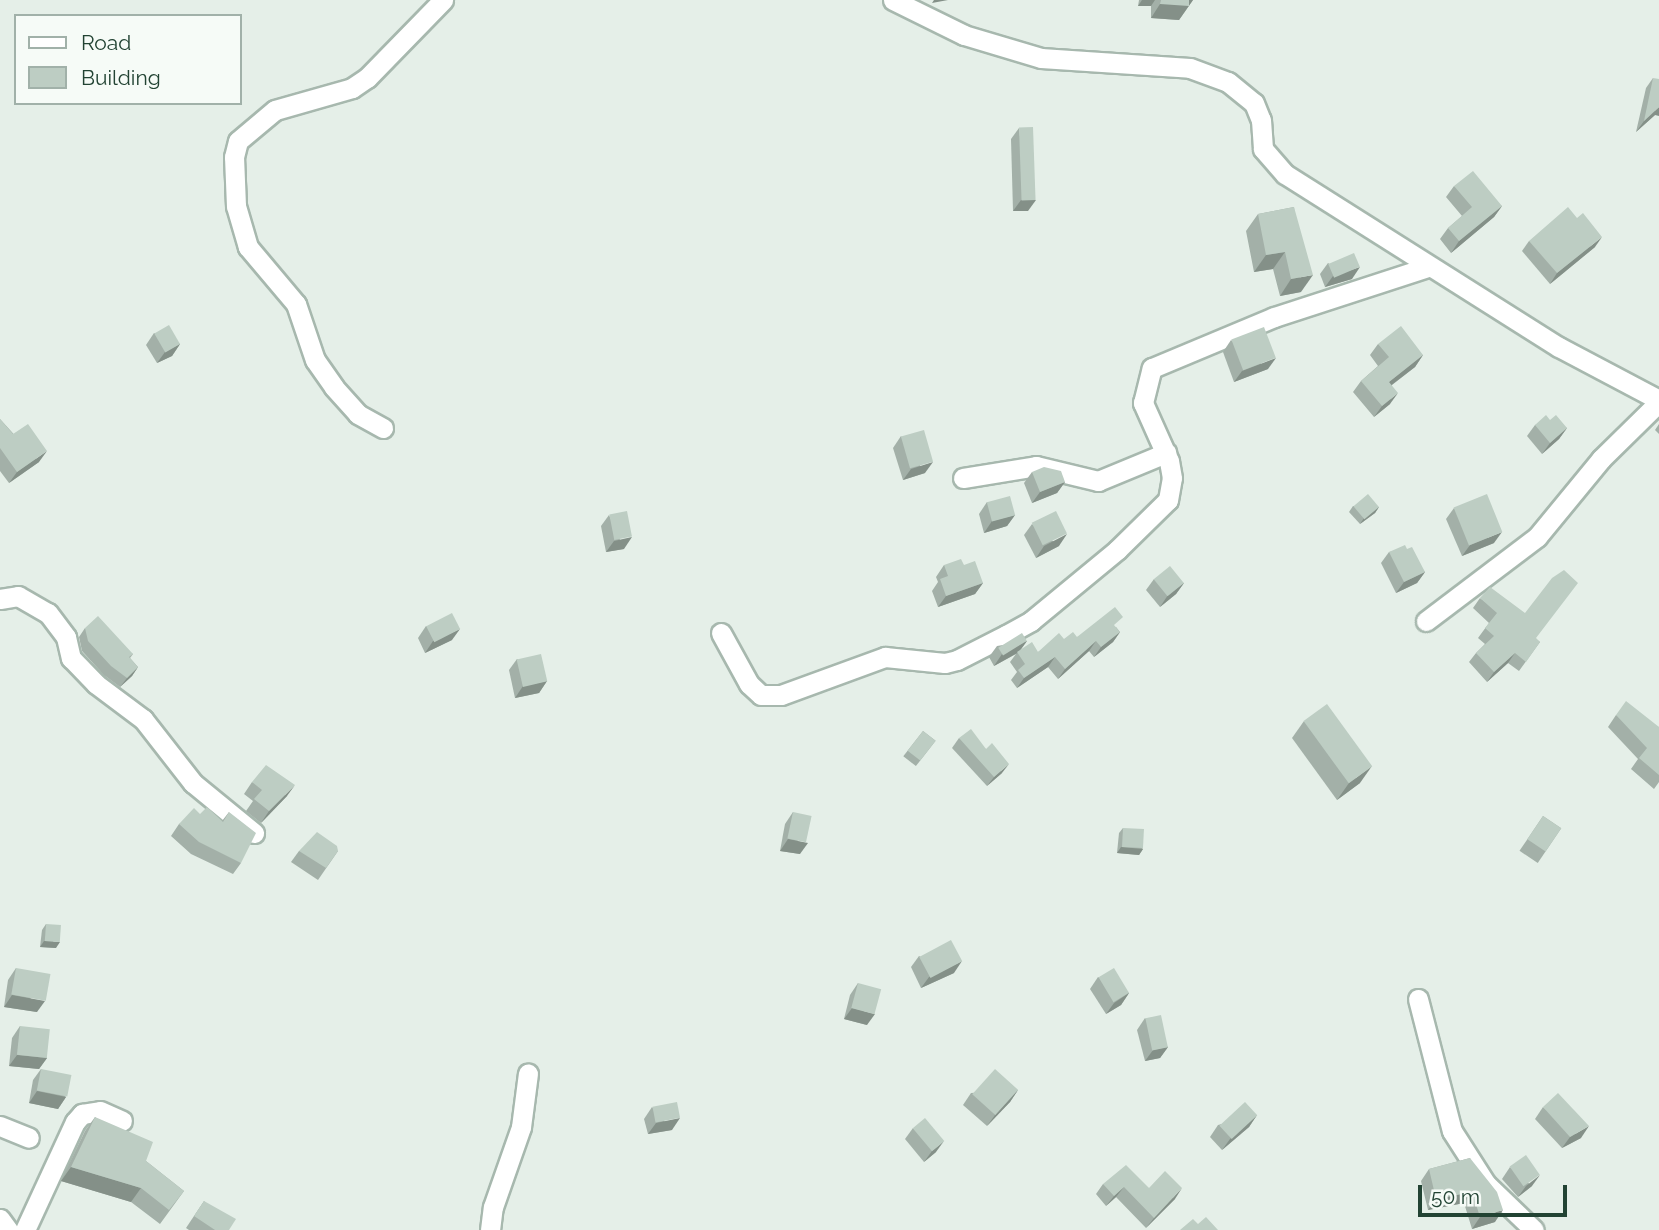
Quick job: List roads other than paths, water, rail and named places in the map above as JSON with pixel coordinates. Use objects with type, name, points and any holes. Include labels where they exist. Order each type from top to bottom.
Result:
[{"type":"street","points":[[383,428],[358,414],[334,387],[315,360],[296,304],[248,247],[236,206],[234,157],[238,141],[275,110],[352,88],[367,78],[443,0]]},
{"type":"street","points":[[892,0],[964,35],[1041,58],[1190,68],[1228,82],[1254,103],[1261,120],[1263,149],[1274,163],[1428,267],[1570,353],[1659,401],[1601,459],[1537,537],[1426,621]]},
{"type":"street","points":[[721,633],[733,663],[761,695],[781,695],[812,686],[885,657],[945,663],[957,660],[1031,621],[1155,515],[1168,500],[1172,478],[1166,453],[1143,403],[1152,368],[1274,317],[1428,267]]},
{"type":"street","points":[[963,478],[1036,466],[1098,481],[1166,453]]},
{"type":"street","points":[[0,599],[19,596],[48,613],[66,637],[71,658],[96,684],[143,719],[192,783],[255,834]]},
{"type":"street","points":[[1418,999],[1452,1131],[1486,1184],[1534,1230]]},
{"type":"street","points":[[490,1230],[493,1207],[521,1127],[528,1073]]},
{"type":"street","points":[[25,1230],[75,1122],[82,1114],[100,1111],[122,1121]]},
{"type":"street","points":[[0,1126],[29,1138]]},
{"type":"street","points":[[0,1219],[8,1230]]}]
